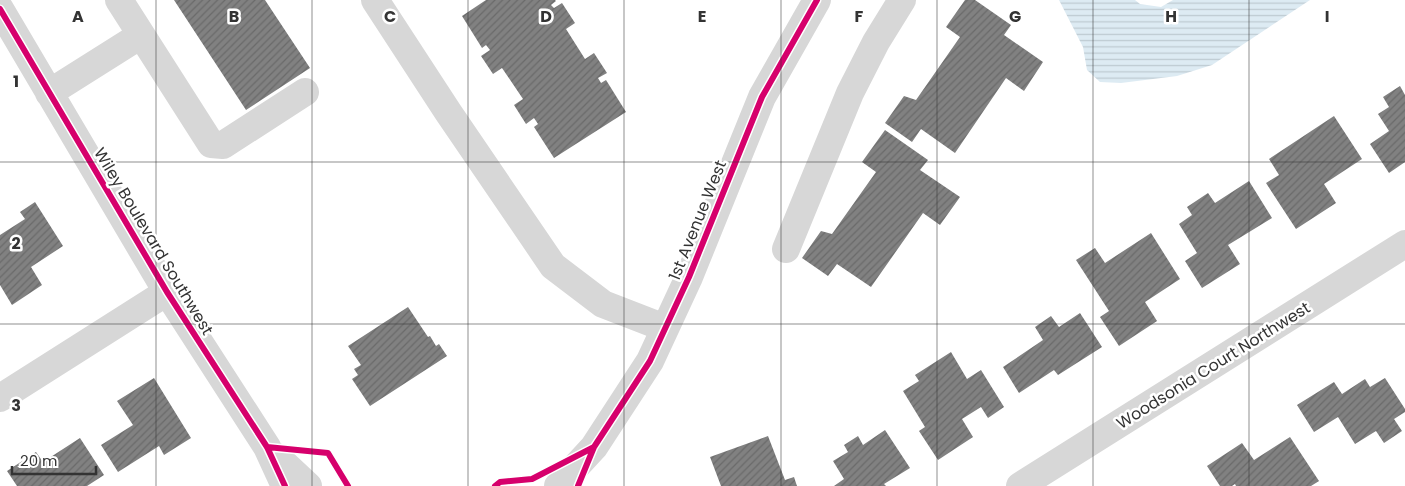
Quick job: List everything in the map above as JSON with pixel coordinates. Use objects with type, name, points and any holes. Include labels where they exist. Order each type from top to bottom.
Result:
[{"type":"street","points":[[118,0],[211,144],[224,144],[305,92]]},
{"type":"street","points":[[375,0],[453,120],[553,266],[603,304],[665,328]]},
{"type":"street","name":"1st Avenue West","points":[[558,486],[594,447],[650,360],[689,277],[762,97],[817,0]]},
{"type":"street","points":[[786,250],[850,93],[876,42],[902,0]]},
{"type":"street","name":"Wiley Boulevard Southwest","points":[[0,8],[167,292],[267,447],[285,486]]},
{"type":"street","points":[[49,93],[141,35]]},
{"type":"street","name":"Woodsonia Court Northwest","points":[[1020,486],[1405,244]]},
{"type":"street","points":[[0,398],[167,292]]},
{"type":"street","name":"Wiley Boulevard Southwest","points":[[267,447],[308,486]]},
{"type":"shaded area","points":[[1059,0],[1135,0],[1140,4],[1161,7],[1173,0],[1310,0],[1212,65],[1177,76],[1121,83],[1100,82],[1087,70],[1083,47]]},
{"type":"building","points":[[174,0],[265,0],[310,68],[246,110]]},
{"type":"building","points":[[486,0],[555,0],[551,5],[554,8],[562,3],[575,23],[566,29],[585,59],[594,53],[607,73],[598,78],[601,83],[606,80],[626,112],[554,158],[534,127],[538,124],[534,118],[526,124],[514,105],[523,99],[502,68],[493,74],[481,56],[490,50],[486,45],[482,48],[462,16]]},
{"type":"building","points":[[965,0],[975,0],[1011,25],[1004,35],[1043,62],[1024,91],[1006,78],[955,153],[921,129],[912,142],[885,123],[904,96],[916,100],[960,37],[946,27]]},
{"type":"building","points":[[1400,86],[1405,95],[1405,162],[1389,173],[1370,144],[1389,131],[1378,114],[1389,107],[1383,97]]},
{"type":"building","points":[[1334,116],[1362,159],[1324,184],[1336,203],[1296,229],[1266,183],[1279,175],[1269,159]]},
{"type":"building","points":[[885,130],[928,160],[920,170],[960,197],[940,225],[923,213],[871,287],[837,264],[828,276],[802,258],[821,231],[832,234],[876,172],[862,162]]},
{"type":"building","points":[[1249,181],[1272,218],[1228,245],[1240,264],[1202,288],[1185,261],[1197,253],[1179,224],[1192,215],[1187,207],[1208,193],[1215,203]]},
{"type":"building","points":[[35,202],[63,246],[31,267],[42,285],[12,305],[0,285],[0,235],[25,219],[20,212]]},
{"type":"building","points":[[1151,233],[1180,279],[1145,302],[1157,321],[1119,346],[1100,317],[1109,311],[1076,260],[1095,248],[1105,263]]},
{"type":"building","points":[[408,307],[428,337],[430,336],[436,346],[439,344],[447,356],[370,406],[352,379],[358,375],[354,369],[361,365],[348,346]]},
{"type":"building","points":[[1080,313],[1102,347],[1058,375],[1054,370],[1019,393],[1003,367],[1043,340],[1035,327],[1051,316],[1059,327]]},
{"type":"building","points":[[951,352],[967,379],[981,370],[1004,407],[988,418],[981,407],[962,419],[973,437],[938,460],[919,431],[925,427],[903,391],[919,381],[915,375]]},
{"type":"building","points":[[154,378],[191,438],[164,455],[159,446],[118,472],[101,445],[133,425],[117,401]]},
{"type":"building","points":[[1385,378],[1405,409],[1405,412],[1394,419],[1402,431],[1384,443],[1376,431],[1355,444],[1338,417],[1314,432],[1297,405],[1334,382],[1342,394],[1365,379],[1370,387]]},
{"type":"building","points":[[885,430],[910,468],[884,484],[886,486],[834,486],[844,479],[833,461],[848,452],[844,445],[858,436],[863,445]]},
{"type":"building","points":[[768,436],[785,480],[794,477],[797,486],[721,486],[710,457]]},
{"type":"building","points":[[1290,437],[1319,481],[1311,486],[1236,486],[1235,484],[1232,486],[1220,486],[1207,466],[1242,443],[1254,460]]},
{"type":"building","points":[[80,438],[104,475],[87,486],[17,486],[7,471],[36,452],[43,462]]},
{"type":"cycle path","points":[[578,486],[594,447],[650,361],[689,277],[762,97],[817,0]]},
{"type":"cycle path","points":[[0,9],[167,292],[267,447],[285,486]]},
{"type":"cycle path","points":[[267,447],[328,453],[348,486]]},
{"type":"cycle path","points":[[495,486],[500,482],[532,479],[594,447]]}]
